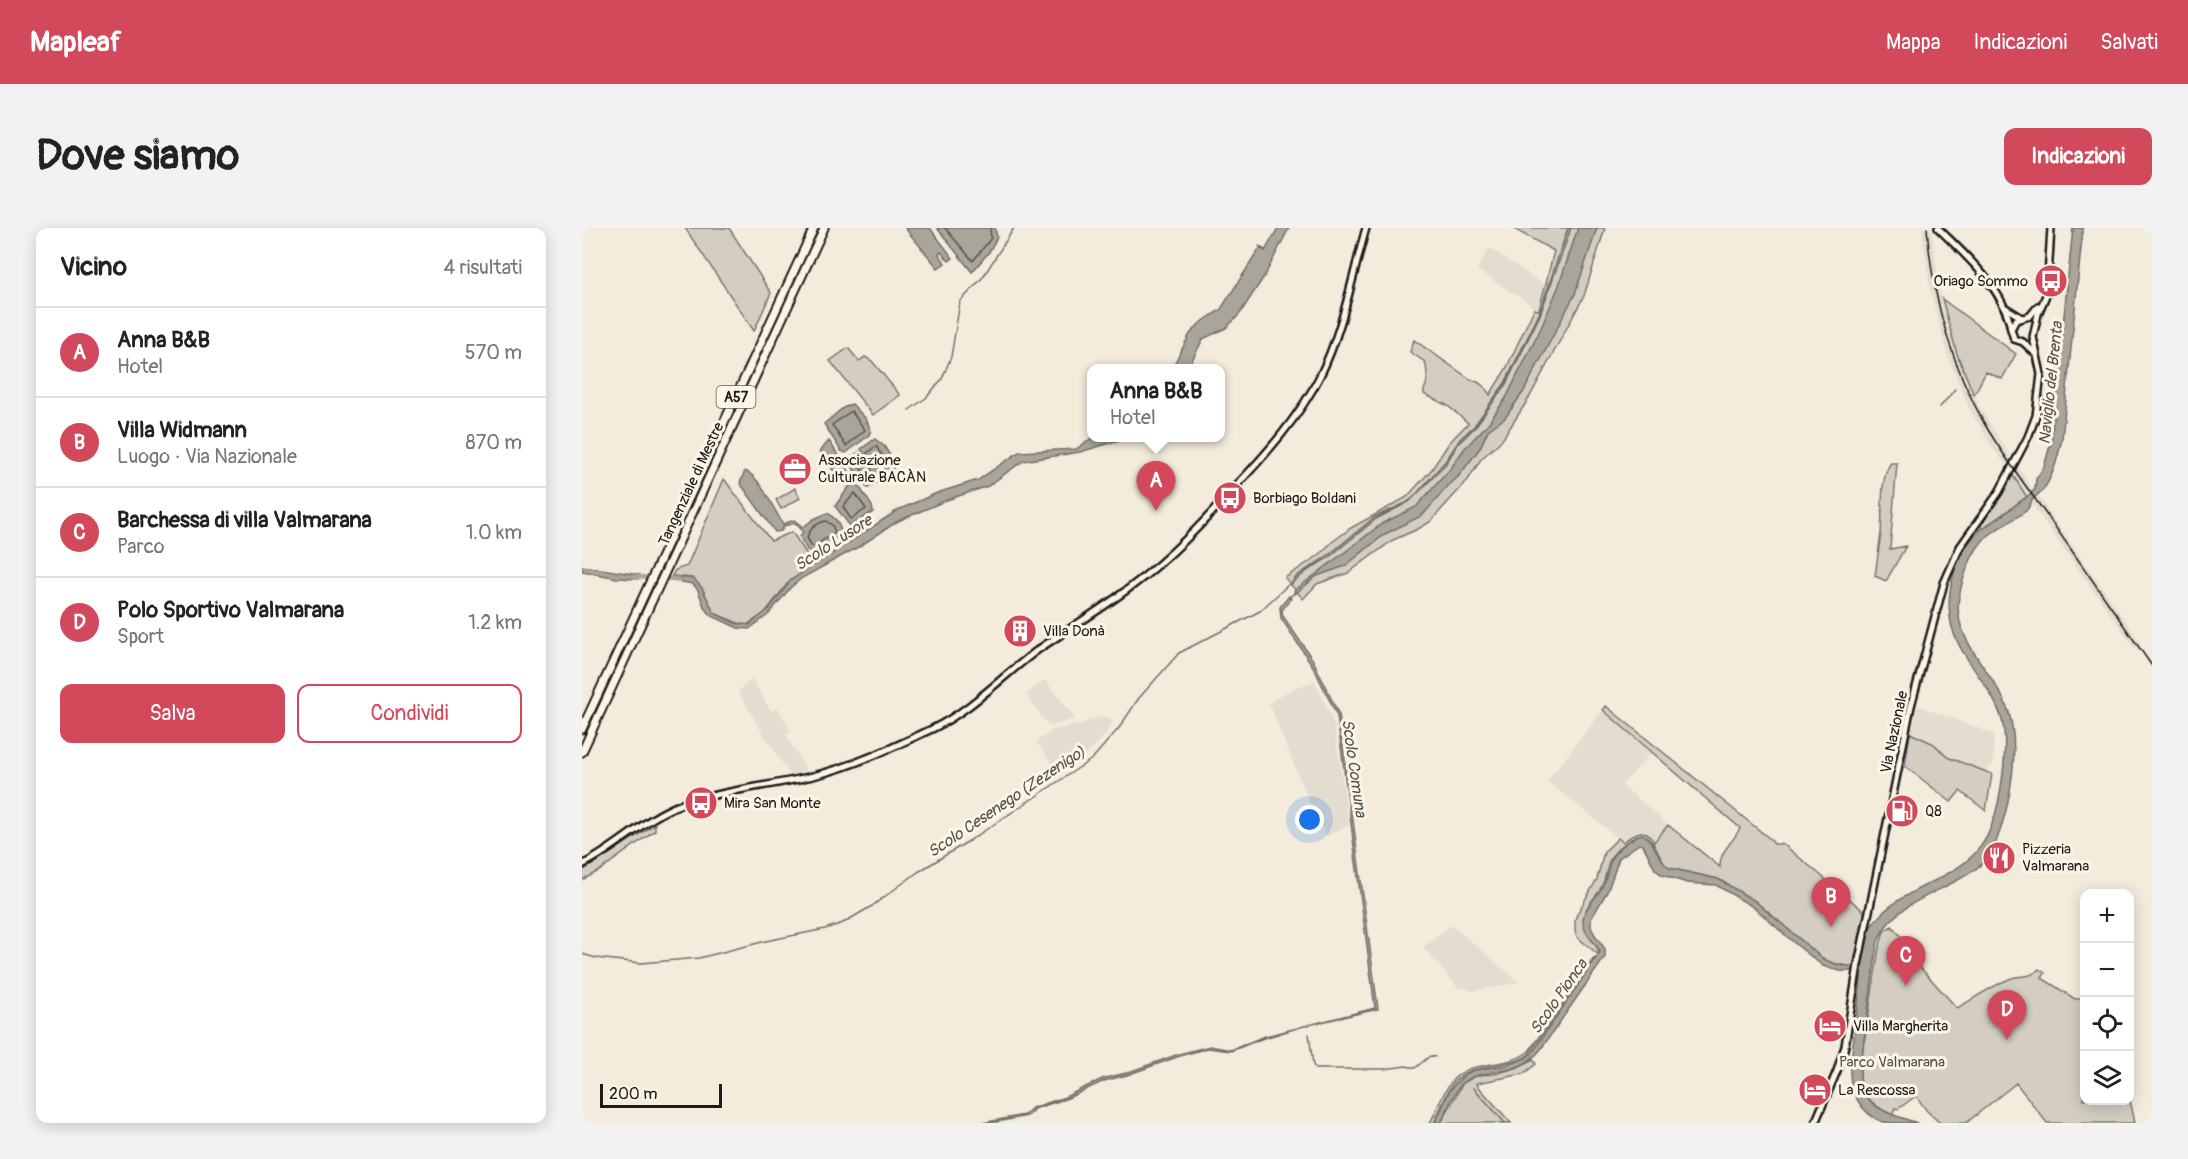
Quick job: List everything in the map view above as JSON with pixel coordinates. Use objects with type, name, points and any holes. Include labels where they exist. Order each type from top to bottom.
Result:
[{"type":"highway","name":"Tangenziale di Mestre","points":[[582,729],[814,228]]},
{"type":"highway","name":"Tangenziale di Mestre","points":[[582,752],[824,228]]},
{"type":"main road","points":[[582,865],[641,825],[672,808],[693,801],[837,769],[933,728],[965,709],[1027,658],[1147,574],[1191,534],[1266,454],[1318,379],[1335,339],[1366,228]]},
{"type":"main road","points":[[1938,228],[1969,260],[2011,313],[2031,320],[2034,325]]},
{"type":"main road","points":[[2023,342],[2033,337],[2034,325],[2046,298],[2051,228]]},
{"type":"main road","points":[[2011,329],[2014,322],[2032,314],[2038,306],[2047,279]]},
{"type":"main road","points":[[2003,304],[2014,339],[2023,342],[2037,355]]},
{"type":"main road","name":"Via Nazionale","points":[[1815,1123],[1840,1064],[1911,706],[1944,583],[1960,547],[1990,507],[2013,467],[2036,416],[2041,374],[2033,337]]},
{"type":"shaded area","points":[[1922,228],[1931,228],[1939,288],[1957,354],[1979,406],[2012,459],[2008,467],[1994,450],[1970,410],[1948,357],[1930,290]]},
{"type":"shaded area","points":[[1489,248],[1547,286],[1538,311],[1477,270]]},
{"type":"shaded area","points":[[2017,466],[2034,491],[2027,497],[2012,474]]},
{"type":"shaded area","points":[[2037,495],[2141,643],[2136,650],[2031,503]]},
{"type":"shaded area","points":[[752,679],[771,711],[778,708],[791,731],[786,735],[807,771],[790,775],[762,732],[738,691]]},
{"type":"shaded area","points":[[1045,680],[1075,718],[1053,726],[1049,726],[1043,719],[1026,694]]},
{"type":"shaded area","points":[[1315,681],[1334,724],[1349,825],[1326,836],[1312,809],[1269,703],[1292,689]]},
{"type":"shaded area","points":[[1916,705],[1994,734],[1993,765],[1989,766],[1988,773],[1947,757],[1934,744],[1910,733]]},
{"type":"shaded area","points":[[1603,710],[1651,753],[1622,785],[1668,825],[1654,842],[1647,833],[1638,832],[1623,842],[1547,781]]},
{"type":"shaded area","points":[[1101,716],[1112,719],[1113,722],[1106,734],[1086,755],[1059,773],[1036,742],[1053,730],[1079,725]]},
{"type":"shaded area","points":[[1452,925],[1519,982],[1470,991],[1464,987],[1459,989],[1423,947]]},
{"type":"green space","points":[[685,228],[729,228],[771,293],[754,331]]},
{"type":"green space","points":[[1512,228],[1605,228],[1584,296],[1529,398],[1502,440],[1481,459],[1468,480],[1430,522],[1393,540],[1348,573],[1317,584],[1303,599],[1285,578],[1319,555],[1351,528],[1407,497],[1432,469],[1449,443],[1468,423],[1448,406],[1424,394],[1427,380],[1426,366],[1425,362],[1410,352],[1414,340],[1482,385],[1490,395],[1506,369],[1534,309],[1539,310],[1554,251]]},
{"type":"green space","points":[[1942,299],[2016,354],[2002,379],[1986,372],[1974,395],[1957,354]]},
{"type":"green space","points":[[848,348],[859,361],[865,357],[872,361],[900,395],[873,415],[830,361]]},
{"type":"green space","points":[[1891,463],[1897,463],[1890,549],[1906,546],[1886,581],[1875,576],[1881,533],[1883,487]]},
{"type":"green space","points":[[2012,474],[2027,497],[1983,528],[1980,524]]},
{"type":"green space","points":[[724,479],[771,541],[792,532],[814,565],[787,584],[764,614],[745,626],[714,613],[702,588],[692,578],[672,576],[675,570],[687,566]]},
{"type":"green space","points":[[795,488],[800,498],[781,509],[776,500]]},
{"type":"green space","points":[[1606,706],[1774,844],[1783,844],[1865,912],[1853,967],[1831,963],[1822,958],[1755,901],[1718,879],[1669,868],[1664,864],[1653,843],[1637,835],[1612,856],[1602,886],[1585,913],[1585,928],[1597,947],[1599,955],[1577,937],[1575,920],[1577,914],[1597,879],[1604,852],[1618,838],[1623,842],[1639,832],[1643,832],[1654,842],[1668,825],[1720,867],[1724,851],[1740,828],[1603,710]]},
{"type":"green space","points":[[1910,733],[1934,744],[1947,757],[1992,774],[1986,811],[1960,791],[1951,802],[1905,766]]},
{"type":"green space","points":[[655,824],[655,830],[599,871],[582,880],[582,871]]},
{"type":"green space","name":"Parco Valmarana","points":[[1892,926],[1922,961],[1918,965],[1957,1008],[2005,981],[2030,975],[2039,969],[2045,973],[2042,978],[2075,999],[2080,998],[2080,1105],[2131,1105],[2135,1123],[2047,1123],[2016,1083],[1966,1123],[1940,1123],[1916,1096],[1898,1109],[1895,1108],[1892,1115],[1878,1107],[1867,1097],[1861,1085],[1860,1069],[1879,948],[1884,931]]},
{"type":"green space","points":[[1596,958],[1529,1054],[1510,1062],[1468,1072],[1459,1077],[1449,1089],[1434,1123],[1430,1123],[1445,1091],[1460,1074],[1479,1066],[1520,1057],[1529,1051]]},
{"type":"green space","points":[[1533,1059],[1536,1064],[1523,1074],[1477,1083],[1511,1123],[1441,1123],[1463,1083],[1478,1075],[1495,1074],[1519,1067]]},
{"type":"water","points":[[905,228],[930,228],[953,258],[949,261],[941,252],[939,254],[945,263],[938,268]]},
{"type":"water","points":[[937,228],[995,228],[997,237],[989,252],[972,272]]},
{"type":"water","points":[[1278,228],[1289,228],[1265,275],[1239,315],[1226,328],[1203,339],[1190,364],[1174,364],[1190,334],[1199,324],[1221,309],[1260,248],[1265,251]]},
{"type":"water","points":[[1568,228],[1571,228],[1540,315],[1506,384],[1475,427],[1458,444],[1445,465],[1414,497],[1447,459],[1460,439],[1474,426],[1505,383],[1539,314]]},
{"type":"water","points":[[1578,228],[1597,228],[1575,294],[1524,391],[1505,418],[1488,430],[1480,448],[1458,477],[1423,515],[1385,534],[1345,566],[1317,576],[1295,594],[1294,591],[1383,523],[1416,507],[1487,425],[1506,398],[1541,328],[1558,288]]},
{"type":"water","points":[[2073,228],[2083,228],[2062,439],[2055,465],[2047,484],[2033,499],[2026,511],[1982,541],[1966,572],[1959,597],[1958,612],[1966,639],[1998,689],[2010,718],[2014,754],[2010,793],[2005,812],[1995,845],[1985,860],[1971,872],[1916,901],[1899,913],[1886,927],[1877,945],[1860,1069],[1861,1082],[1864,1092],[1877,1106],[1886,1112],[1917,1123],[1883,1122],[1863,1108],[1854,1093],[1850,1069],[1862,971],[1840,971],[1823,966],[1755,908],[1716,885],[1687,883],[1662,875],[1655,869],[1643,845],[1639,844],[1619,858],[1608,890],[1591,919],[1591,927],[1605,949],[1605,957],[1541,1049],[1520,1066],[1469,1079],[1455,1093],[1441,1123],[1435,1123],[1450,1090],[1465,1074],[1475,1070],[1508,1065],[1532,1053],[1600,952],[1585,929],[1584,915],[1602,887],[1612,857],[1637,836],[1642,834],[1647,837],[1669,868],[1718,879],[1755,901],[1822,958],[1847,966],[1862,964],[1868,933],[1886,910],[1901,898],[1953,870],[1969,859],[1982,845],[1995,816],[2001,789],[2004,731],[1994,700],[1964,654],[1953,631],[1949,601],[1951,586],[1968,543],[1980,530],[2030,495],[2044,467],[2051,442]]},
{"type":"water","points":[[852,404],[866,419],[871,431],[846,453],[841,451],[824,424],[843,408]]},
{"type":"water","points":[[875,439],[884,446],[896,465],[882,480],[878,478],[879,481],[868,488],[857,476],[850,461],[859,452],[875,475],[861,449]]},
{"type":"water","points":[[829,441],[851,474],[846,485],[841,482],[820,451]]},
{"type":"water","points":[[1087,441],[1114,442],[1080,452],[1023,461],[988,486],[947,500],[898,521],[860,546],[802,578],[791,587],[768,615],[749,629],[738,628],[712,616],[705,609],[698,590],[693,584],[671,580],[672,576],[694,579],[702,588],[714,613],[735,623],[749,625],[769,609],[791,580],[898,510],[937,493],[978,480],[1019,452],[1076,449]]},
{"type":"water","points":[[745,471],[756,479],[783,524],[794,520],[803,527],[828,513],[837,521],[842,533],[813,553],[807,550],[800,537],[803,531],[795,523],[775,532],[740,483]]},
{"type":"water","points":[[856,482],[872,506],[873,512],[850,526],[835,506],[852,483]]},
{"type":"water","points":[[1413,498],[1376,519],[1290,585],[1297,576],[1326,557],[1375,517]]},
{"type":"water","points":[[582,566],[640,575],[638,579],[617,578],[582,571]]},
{"type":"water","points":[[1289,596],[1291,599],[1282,610],[1283,616],[1313,660],[1339,715],[1378,1009],[1312,1024],[1375,1008],[1337,716],[1314,668],[1281,618],[1280,607]]},
{"type":"water","points":[[1299,1027],[1231,1051],[1208,1048],[1180,1056],[1104,1081],[1068,1098],[1034,1109],[1027,1116],[982,1123],[1024,1115],[1032,1108],[1065,1097],[1102,1079],[1179,1054],[1210,1046],[1231,1050],[1262,1037]]},
{"type":"waterway","points":[[909,410],[926,398],[942,379],[951,357],[960,302],[983,277],[1014,228]]},
{"type":"waterway","points":[[1259,246],[1265,250]]},
{"type":"waterway","points":[[1940,407],[1955,389]]},
{"type":"waterway","name":"Scolo Lusore","points":[[635,577],[677,579]]},
{"type":"waterway","name":"Scolo Cesenego (Zezenigo)","points":[[582,954],[596,958],[641,963],[699,958],[843,923],[1092,759],[1119,728],[1139,698],[1179,653],[1260,611],[1289,584]]},
{"type":"waterway","name":"Scolo Comuna","points":[[1289,598],[1296,591]]},
{"type":"waterway","points":[[1309,1034],[1313,1065],[1316,1069],[1384,1069],[1406,1066],[1415,1068],[1430,1056],[1435,1057]]},
{"type":"waterway","points":[[1474,1088],[1505,1123]]},
{"type":"railway","points":[[1927,228],[1933,279],[1945,328],[1972,400],[2009,463],[2152,666]]},
{"type":"place","name":"Oriago Sommo","points":[[2051,281]]},
{"type":"place","name":"Associazione Culturale BACÀN","points":[[795,469]]},
{"type":"place","name":"Borbiago Boldani","points":[[1230,498]]},
{"type":"place","name":"Anna B&B","points":[[1156,511]]},
{"type":"place","name":"Villa Donà","points":[[1020,631]]},
{"type":"place","name":"Mira San Monte","points":[[701,803]]},
{"type":"place","name":"Q8","points":[[1902,811]]},
{"type":"place","name":"Pizzeria Valmarana","points":[[1999,858]]},
{"type":"place","name":"Villa Widmann","points":[[1831,927]]},
{"type":"place","name":"Barchessa di villa Valmarana","points":[[1906,986]]},
{"type":"place","name":"Villa Margherita","points":[[1830,1026]]},
{"type":"place","name":"Polo Sportivo Valmarana","points":[[2007,1040]]},
{"type":"place","name":"La Rescossa","points":[[1815,1090]]},
{"type":"water label","name":"Naviglio del Brenta","points":[[2050,383]]},
{"type":"water label","name":"Scolo Pionca","points":[[1558,996]]}]
